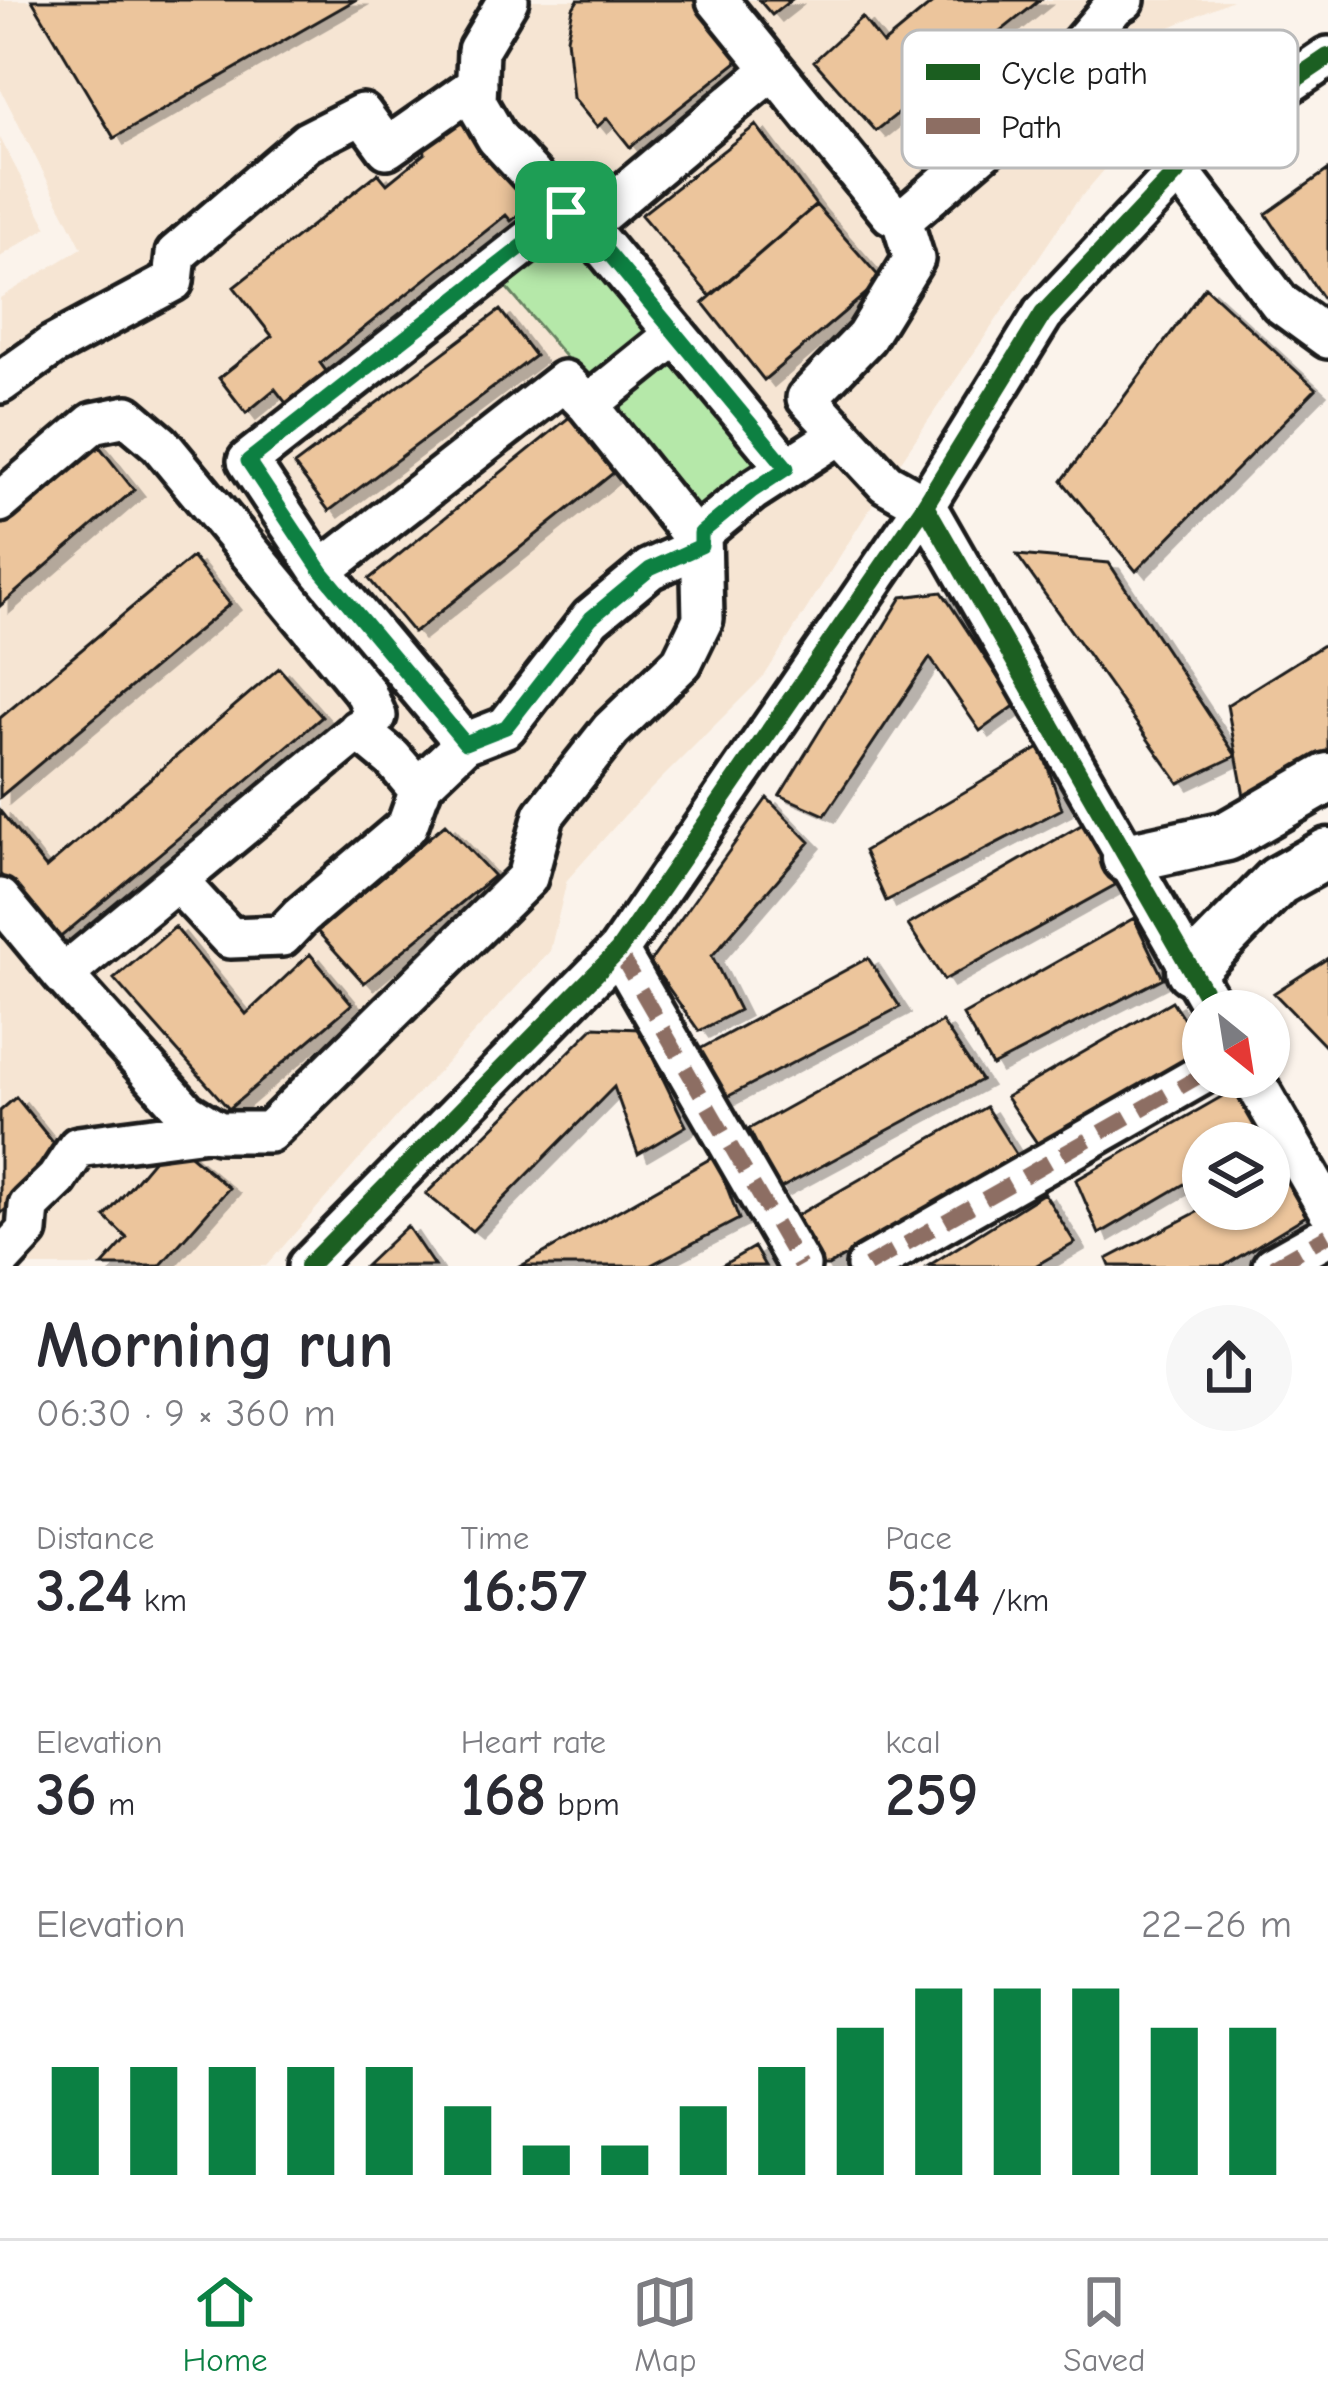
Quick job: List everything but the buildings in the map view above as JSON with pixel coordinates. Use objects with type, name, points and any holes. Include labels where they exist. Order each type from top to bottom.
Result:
[{"type":"main road","points":[[1127,858],[1227,836],[1328,778]]},
{"type":"main road","points":[[1204,990],[1278,881],[1328,853]]},
{"type":"street","points":[[508,0],[478,50],[476,102],[497,138],[576,219],[787,468]]},
{"type":"street","points":[[717,0],[891,214],[902,220],[914,259],[866,337],[807,398],[886,483],[925,505],[1202,990]]},
{"type":"street","points":[[1093,30],[1124,0]]},
{"type":"street","points":[[1298,77],[1328,57]]},
{"type":"street","points":[[465,743],[322,572],[248,461],[773,69]]},
{"type":"street","points":[[0,383],[52,346],[172,281],[176,254],[307,142],[362,114],[387,148],[476,86]]},
{"type":"street","points":[[902,220],[963,168]]},
{"type":"street","points":[[308,1266],[618,951],[925,505],[1043,314],[1182,168]]},
{"type":"street","points":[[1179,171],[1280,303],[1328,338]]},
{"type":"street","points":[[589,405],[676,334]]},
{"type":"street","points":[[322,572],[564,381],[589,405],[701,546]]},
{"type":"street","points":[[0,502],[93,422],[127,416],[160,444],[366,693],[376,716],[63,975]]},
{"type":"street","points":[[0,899],[186,1112],[218,1132],[269,1132],[527,878],[544,814],[611,730],[682,662],[703,619],[701,533],[752,491],[840,434]]},
{"type":"street","points":[[177,881],[230,938],[282,935],[407,826],[422,784],[465,743],[506,727],[591,618],[650,569],[701,546]]},
{"type":"street","points":[[358,730],[392,758],[420,791]]},
{"type":"street","points":[[618,951],[800,1266]]},
{"type":"street","points":[[867,1266],[1182,1086]]},
{"type":"street","points":[[1264,1098],[1328,1209]]},
{"type":"street","points":[[0,1260],[27,1231],[29,1206],[78,1147],[214,1130]]},
{"type":"street","points":[[1273,1266],[1328,1235]]},
{"type":"shaded area","points":[[0,0],[1232,0],[1166,30],[902,30],[902,168],[1106,168],[1074,205],[886,483],[765,675],[567,880],[550,951],[266,1266],[0,1266],[0,298],[82,248],[0,88]]},
{"type":"shaded area","points":[[0,138],[47,227],[0,257]]},
{"type":"green space","points":[[566,225],[660,336],[595,392],[500,280]]},
{"type":"green space","points":[[671,343],[767,457],[698,513],[602,400]]},
{"type":"marked path","points":[[618,951],[800,1266]]},
{"type":"marked path","points":[[867,1266],[1182,1086]]},
{"type":"marked path","points":[[1273,1266],[1328,1235]]},
{"type":"cycle path","points":[[1298,77],[1328,57]]},
{"type":"cycle path","points":[[308,1266],[618,951],[925,505],[1043,314],[1181,168]]},
{"type":"cycle path","points":[[925,505],[1203,990]]},
{"type":"route","points":[[566,212],[586,226],[787,468],[701,533],[701,546],[650,569],[591,618],[506,727],[465,743],[322,572],[248,461],[566,212]]}]
